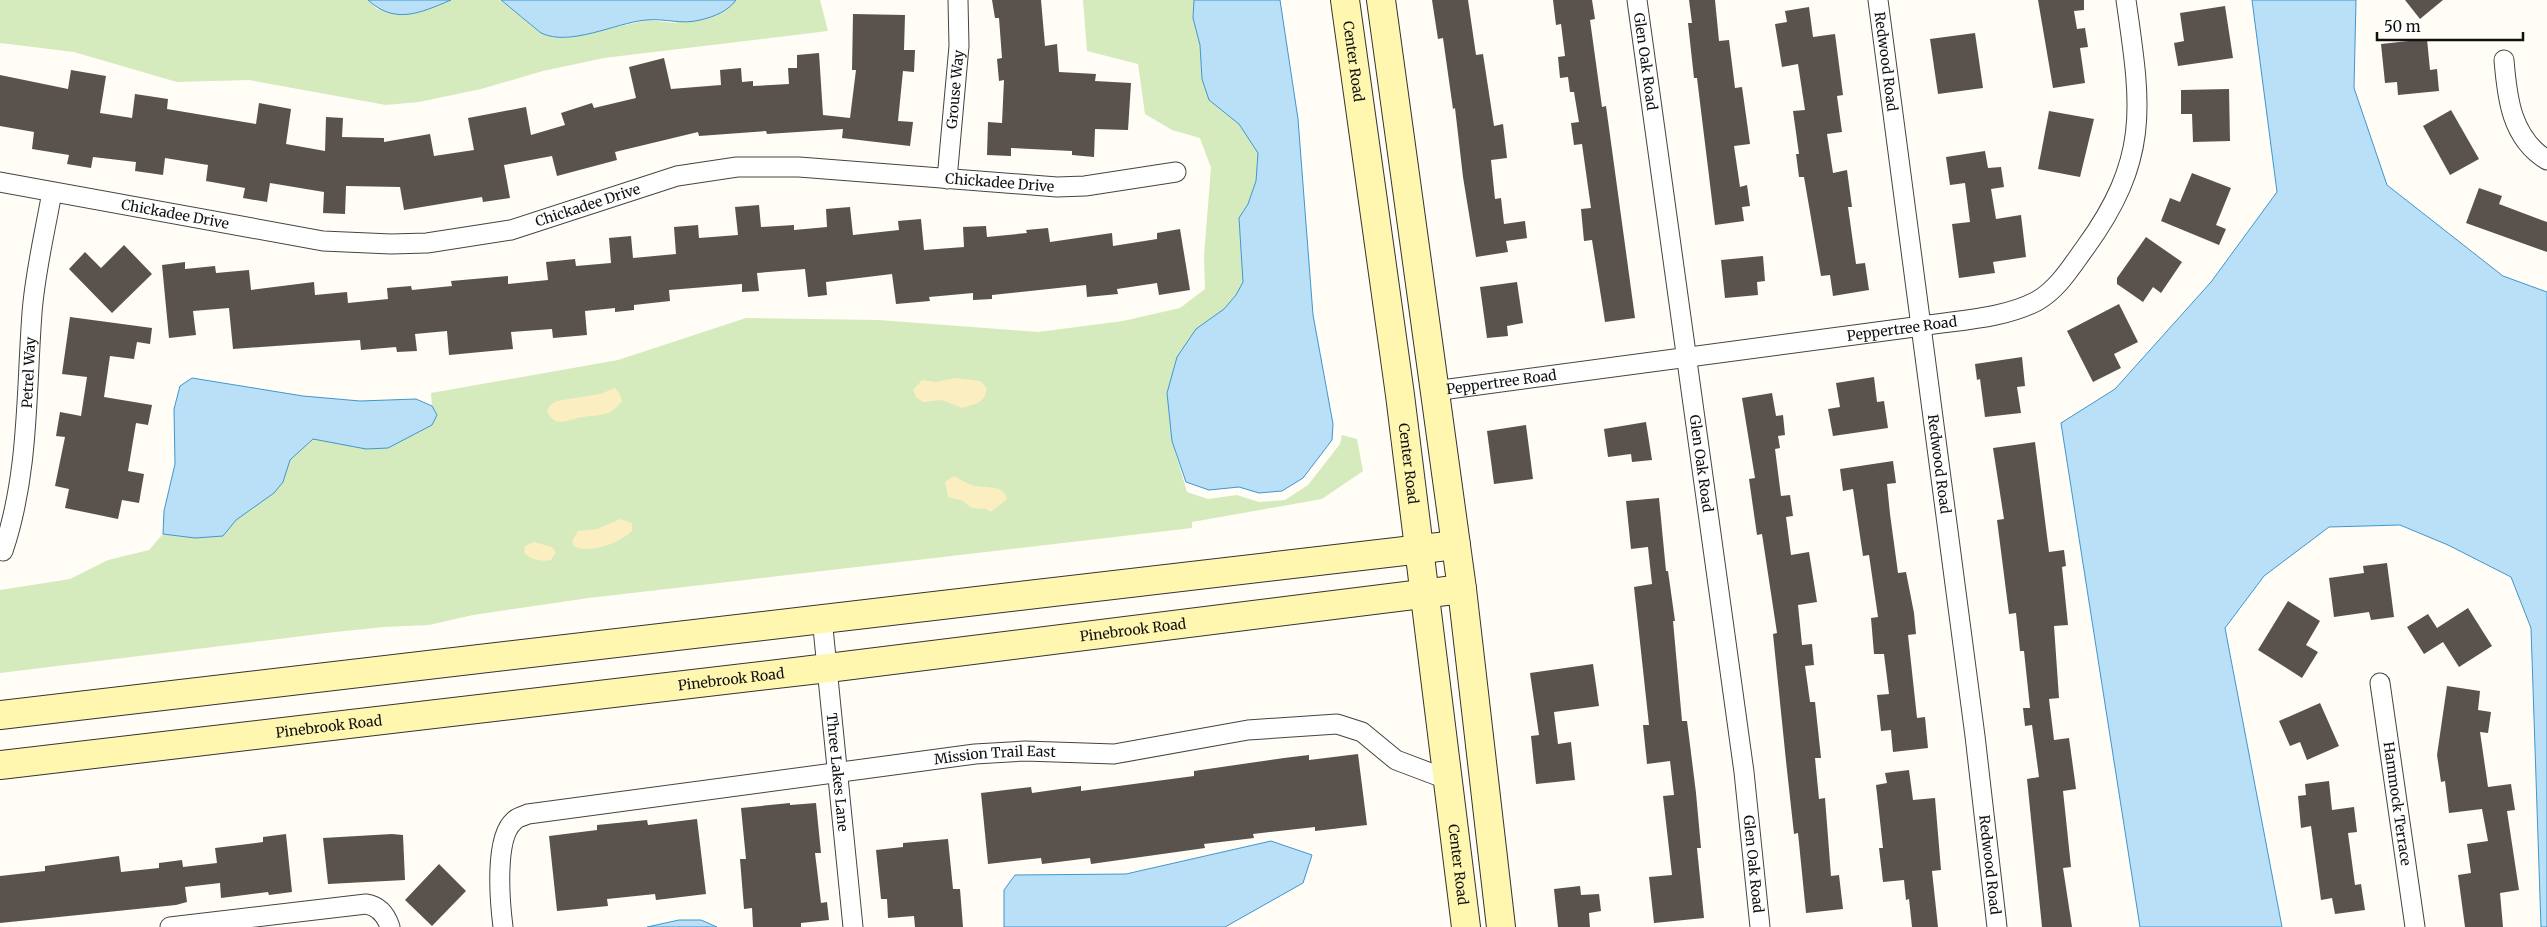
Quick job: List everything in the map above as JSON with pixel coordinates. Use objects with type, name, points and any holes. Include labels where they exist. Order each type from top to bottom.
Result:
[{"type":"street","name":"Grouse Way","points":[[947,179],[959,46],[958,0]]},
{"type":"street","name":"Center Road","points":[[1345,0],[1420,549],[1466,927]]},
{"type":"street","points":[[1380,0],[1462,589],[1501,927]]},
{"type":"street","name":"Glen Oak Road","points":[[1637,0],[1744,772],[1760,927]]},
{"type":"street","name":"Redwood Road","points":[[1878,0],[1975,736],[1997,927]]},
{"type":"street","name":"Peppertree Road","points":[[1434,391],[1922,326],[1997,314],[2037,301],[2064,278],[2098,231],[2124,184],[2136,137],[2138,95],[2126,0]]},
{"type":"street","points":[[2504,60],[2509,103],[2516,125],[2530,146],[2547,160]]},
{"type":"street","name":"Chickadee Drive","points":[[0,182],[323,241],[391,244],[427,243],[511,230],[677,176],[721,168],[799,167],[1057,187],[1085,186],[1176,172]]},
{"type":"street","name":"Petrel Way","points":[[3,551],[13,522],[20,489],[27,424],[34,291],[52,192]]},
{"type":"street","points":[[0,715],[1456,545]]},
{"type":"street","name":"Pinebrook Road","points":[[0,764],[828,668],[1462,589]]},
{"type":"street","name":"Three Lakes Lane","points":[[822,618],[854,927]]},
{"type":"street","name":"Hammock Terrace","points":[[2380,683],[2415,927]]},
{"type":"street","name":"Mission Trail East","points":[[503,927],[499,886],[502,848],[509,827],[515,820],[528,814],[837,771],[975,754],[1025,751],[1114,754],[1248,730],[1321,723],[1337,724],[1362,732],[1396,760],[1449,780]]},
{"type":"street","points":[[170,927],[366,904],[373,905],[384,914],[390,927]]},
{"type":"green space","points":[[0,0],[368,0],[377,9],[413,13],[451,0],[500,0],[541,33],[566,38],[648,20],[675,23],[736,0],[820,0],[828,31],[604,58],[543,71],[481,89],[419,102],[386,105],[249,80],[177,82],[74,52],[0,43]]},
{"type":"green space","points":[[1083,0],[1194,0],[1193,18],[1200,45],[1202,79],[1209,100],[1239,124],[1258,153],[1256,181],[1248,204],[1239,219],[1243,282],[1236,295],[1224,309],[1196,329],[1177,357],[1167,393],[1172,441],[1187,492],[1208,499],[1237,495],[1259,502],[1285,500],[1308,485],[1340,444],[1342,435],[1357,439],[1363,471],[1322,499],[1192,522],[1192,528],[589,598],[473,615],[429,625],[335,632],[0,673],[0,590],[70,579],[108,560],[149,550],[163,534],[195,538],[223,536],[236,520],[274,493],[283,482],[290,460],[313,439],[337,442],[437,415],[432,406],[431,393],[618,360],[746,318],[879,320],[1038,332],[1123,321],[1180,308],[1205,289],[1204,256],[1211,168],[1200,138],[1172,130],[1145,114],[1138,64],[1087,51]]},
{"type":"sand","points":[[955,378],[981,381],[987,389],[984,398],[978,403],[962,408],[942,400],[923,402],[916,397],[913,390],[922,380],[936,382]]},
{"type":"sand","points":[[615,388],[620,394],[622,401],[609,413],[559,422],[547,412],[550,405],[556,401],[600,394]]},
{"type":"sand","points":[[954,476],[972,485],[997,489],[1005,494],[1007,499],[991,512],[986,509],[971,508],[963,501],[948,497],[945,482]]},
{"type":"sand","points":[[620,519],[632,523],[632,531],[620,540],[596,548],[588,549],[574,546],[572,541],[578,531],[597,529]]},
{"type":"sand","points":[[534,542],[552,547],[556,552],[551,560],[537,560],[524,553],[525,546]]},
{"type":"water","points":[[368,0],[451,0],[418,12],[398,14],[378,8]]},
{"type":"water","points":[[501,0],[736,0],[720,13],[700,20],[686,22],[646,20],[579,36],[553,37],[541,33]]},
{"type":"water","points":[[1194,0],[1280,0],[1298,119],[1313,315],[1333,424],[1332,440],[1303,478],[1282,491],[1259,493],[1239,487],[1209,490],[1186,482],[1172,441],[1167,393],[1177,357],[1196,329],[1224,309],[1236,295],[1243,282],[1239,218],[1248,204],[1256,181],[1258,153],[1239,124],[1209,100],[1202,79],[1200,45],[1193,18]]},
{"type":"water","points":[[2252,0],[2356,0],[2354,88],[2387,185],[2503,276],[2547,292],[2547,927],[2541,927],[2531,628],[2511,577],[2448,545],[2400,525],[2329,527],[2264,576],[2225,628],[2282,927],[2140,927],[2061,423],[2115,389],[2211,282],[2277,192]]},
{"type":"water","points":[[192,378],[303,396],[360,401],[416,399],[432,406],[437,415],[432,425],[388,448],[366,449],[313,439],[290,460],[283,482],[274,493],[236,520],[223,536],[195,538],[163,534],[164,511],[175,464],[174,409],[180,386]]},
{"type":"water","points":[[1271,841],[1312,855],[1303,883],[1225,927],[1004,927],[1004,890],[1015,875],[1126,874]]},
{"type":"water","points":[[679,920],[701,920],[717,927],[647,927]]},
{"type":"building","points":[[992,0],[1041,0],[1045,46],[1057,44],[1059,72],[1096,74],[1095,81],[1131,83],[1128,130],[1095,129],[1094,157],[1072,155],[1072,151],[1011,148],[1011,156],[987,155],[988,122],[1002,123],[1004,80],[999,81],[997,59],[1002,58],[999,18],[995,18]]},
{"type":"building","points":[[1432,0],[1468,0],[1476,55],[1483,54],[1494,126],[1503,124],[1507,158],[1491,160],[1495,199],[1501,198],[1504,224],[1525,221],[1527,238],[1506,241],[1508,252],[1476,257],[1463,177],[1455,108],[1453,109],[1443,38],[1438,39]]},
{"type":"building","points":[[1553,0],[1592,0],[1595,19],[1590,20],[1602,107],[1606,106],[1635,318],[1605,322],[1592,240],[1584,241],[1581,209],[1591,208],[1582,144],[1574,145],[1571,123],[1579,122],[1574,92],[1570,92],[1568,77],[1560,78],[1558,57],[1565,56],[1561,24],[1556,25]]},
{"type":"building","points":[[1689,0],[1715,0],[1719,41],[1729,40],[1735,88],[1742,87],[1750,144],[1734,146],[1740,187],[1747,185],[1750,206],[1742,207],[1744,221],[1715,225],[1697,78],[1694,78],[1688,23],[1692,23]]},
{"type":"building","points":[[2038,0],[2084,0],[2084,10],[2074,11],[2077,29],[2085,28],[2088,47],[2080,48],[2085,83],[2053,88]]},
{"type":"building","points":[[2405,0],[2443,0],[2420,19]]},
{"type":"building","points":[[2225,6],[2233,58],[2178,66],[2174,43],[2184,41],[2180,13]]},
{"type":"building","points":[[1809,7],[1813,37],[1835,34],[1843,95],[1837,96],[1842,132],[1827,134],[1833,173],[1847,170],[1852,207],[1848,207],[1856,264],[1865,263],[1869,290],[1833,296],[1830,275],[1821,276],[1804,177],[1799,177],[1796,154],[1799,154],[1793,111],[1805,110],[1798,64],[1782,67],[1775,24],[1787,22],[1785,11]]},
{"type":"building","points":[[853,14],[905,15],[904,50],[915,50],[914,72],[903,71],[898,121],[913,122],[910,146],[842,138],[843,129],[767,134],[766,131],[699,136],[698,132],[615,152],[617,160],[557,176],[552,156],[504,165],[510,198],[483,202],[482,197],[404,210],[400,187],[346,186],[345,214],[323,213],[324,192],[270,183],[267,202],[243,198],[245,188],[206,181],[208,165],[165,158],[163,175],[135,171],[136,162],[93,157],[91,168],[67,164],[69,155],[32,149],[34,132],[0,126],[0,75],[68,89],[71,70],[106,76],[100,113],[132,118],[135,94],[168,99],[167,109],[256,124],[259,103],[291,109],[286,144],[325,151],[326,117],[343,118],[342,137],[384,138],[384,142],[430,134],[434,156],[474,150],[468,118],[526,107],[531,135],[565,125],[561,113],[592,103],[594,108],[636,98],[629,67],[664,58],[671,89],[721,85],[720,70],[741,68],[742,82],[753,81],[753,86],[789,84],[788,68],[797,68],[797,55],[819,53],[823,115],[850,118],[856,70],[852,70]]},
{"type":"building","points":[[1975,33],[1983,88],[1938,94],[1930,39]]},
{"type":"building","points":[[2427,39],[2430,70],[2437,69],[2439,91],[2398,95],[2397,82],[2385,83],[2381,44]]},
{"type":"building","points":[[2229,89],[2230,141],[2193,142],[2192,114],[2181,114],[2181,90]]},
{"type":"building","points":[[2451,110],[2479,159],[2450,175],[2423,126]]},
{"type":"building","points":[[2049,111],[2094,119],[2080,177],[2038,169]]},
{"type":"building","points":[[1985,151],[1988,168],[2001,167],[2004,187],[1991,189],[1996,219],[2021,215],[2026,257],[1993,262],[1995,273],[1959,278],[1952,224],[1970,222],[1965,183],[1950,185],[1946,157]]},
{"type":"building","points":[[2192,173],[2231,188],[2216,225],[2226,229],[2219,245],[2161,221],[2170,198],[2180,202]]},
{"type":"building","points":[[2479,188],[2502,196],[2499,204],[2547,222],[2547,252],[2466,223]]},
{"type":"building","points":[[759,205],[761,227],[794,225],[794,230],[827,227],[826,209],[850,207],[853,235],[899,230],[898,221],[921,219],[924,250],[964,247],[963,227],[986,226],[987,237],[1027,233],[1026,230],[1048,228],[1050,242],[1112,233],[1113,246],[1157,239],[1157,233],[1180,229],[1190,290],[1159,295],[1157,283],[1117,289],[1118,294],[1087,297],[1086,285],[992,295],[992,299],[973,300],[973,293],[929,297],[930,301],[896,304],[892,274],[826,282],[827,295],[808,297],[805,269],[757,273],[759,291],[742,292],[742,284],[669,290],[670,301],[634,305],[634,310],[615,312],[615,308],[585,311],[587,335],[553,338],[552,329],[511,332],[513,349],[449,355],[447,331],[415,334],[417,351],[397,352],[396,347],[361,350],[360,340],[233,349],[229,308],[193,311],[196,335],[169,338],[162,265],[185,262],[185,269],[215,266],[216,273],[249,270],[251,290],[314,282],[315,295],[347,292],[348,303],[388,299],[387,288],[411,286],[412,290],[452,286],[451,281],[508,276],[508,284],[548,280],[546,262],[575,259],[576,266],[611,263],[609,238],[631,236],[633,258],[676,254],[674,227],[698,225],[699,238],[738,235],[735,207]]},
{"type":"building","points":[[2146,237],[2182,262],[2161,293],[2153,287],[2143,302],[2117,284],[2117,278]]},
{"type":"building","points":[[124,245],[152,274],[112,313],[69,269],[85,252],[101,268]]},
{"type":"building","points":[[1763,256],[1765,281],[1757,282],[1758,295],[1725,298],[1721,260]]},
{"type":"building","points":[[1517,282],[1523,323],[1507,326],[1508,336],[1487,338],[1480,287]]},
{"type":"building","points":[[2119,304],[2138,342],[2114,354],[2121,368],[2093,382],[2067,331]]},
{"type":"building","points":[[70,317],[152,328],[150,344],[137,342],[134,359],[110,356],[104,397],[152,405],[148,425],[136,423],[128,471],[144,474],[139,503],[122,500],[118,519],[65,508],[69,489],[55,486],[65,437],[56,436],[60,412],[81,416],[87,377],[62,374]]},
{"type":"building","points":[[2022,357],[2025,386],[2017,387],[2021,413],[1985,417],[1980,379],[1977,380],[1975,364]]},
{"type":"building","points":[[1874,377],[1877,402],[1884,401],[1888,428],[1833,436],[1828,409],[1840,407],[1836,383]]},
{"type":"building","points":[[1772,393],[1776,416],[1783,415],[1785,435],[1778,436],[1780,448],[1775,449],[1781,496],[1790,495],[1793,516],[1786,517],[1791,555],[1809,552],[1817,602],[1798,605],[1802,645],[1812,644],[1814,665],[1805,666],[1810,702],[1815,702],[1821,758],[1815,758],[1819,799],[1825,798],[1831,876],[1839,875],[1843,909],[1806,913],[1798,833],[1794,834],[1786,761],[1773,634],[1777,633],[1762,534],[1757,535],[1749,479],[1755,478],[1742,398]]},
{"type":"building","points":[[1646,422],[1652,460],[1632,462],[1631,454],[1608,457],[1604,429]]},
{"type":"building","points":[[1526,425],[1533,479],[1494,484],[1487,431]]},
{"type":"building","points":[[2035,442],[2049,552],[2064,550],[2066,566],[2062,567],[2068,625],[2054,626],[2059,698],[2049,699],[2054,740],[2069,738],[2076,789],[2063,791],[2071,867],[2063,868],[2072,927],[2042,927],[2027,779],[2039,777],[2032,725],[2025,726],[2023,708],[2030,708],[2024,651],[2020,651],[2016,613],[2009,614],[1997,520],[2004,519],[1993,448]]},
{"type":"building","points":[[1893,461],[1896,483],[1887,484],[1890,514],[1898,573],[1906,572],[1914,613],[1916,634],[1908,635],[1917,718],[1925,717],[1928,748],[1893,752],[1891,730],[1881,731],[1877,695],[1889,694],[1884,654],[1874,654],[1871,618],[1878,617],[1869,555],[1863,556],[1853,489],[1843,491],[1840,469]]},
{"type":"building","points":[[1659,498],[1666,571],[1668,571],[1675,621],[1673,621],[1682,721],[1687,721],[1696,793],[1701,848],[1697,848],[1704,918],[1654,923],[1649,877],[1672,875],[1663,796],[1674,795],[1670,761],[1647,764],[1643,725],[1649,725],[1634,587],[1652,584],[1648,547],[1631,549],[1626,501]]},
{"type":"building","points":[[2387,563],[2394,617],[2371,620],[2369,612],[2334,617],[2329,578],[2364,573],[2363,566]]},
{"type":"building","points":[[2288,601],[2320,621],[2306,645],[2318,652],[2302,678],[2258,650]]},
{"type":"building","points":[[2468,608],[2492,646],[2459,667],[2443,642],[2424,654],[2407,627],[2428,614],[2437,628]]},
{"type":"building","points":[[1593,664],[1599,706],[1554,712],[1558,744],[1571,742],[1575,780],[1536,784],[1531,736],[1539,735],[1530,673]]},
{"type":"building","points":[[2447,686],[2480,691],[2478,710],[2491,712],[2488,733],[2480,732],[2488,787],[2511,784],[2515,810],[2507,811],[2519,890],[2500,893],[2503,927],[2465,927],[2458,875],[2471,873],[2467,844],[2488,841],[2482,809],[2449,813],[2445,781],[2441,782],[2437,755]]},
{"type":"building","points":[[2320,703],[2339,746],[2307,760],[2300,742],[2290,746],[2279,721]]},
{"type":"building","points":[[1358,754],[1367,825],[1315,831],[1315,827],[1253,834],[1254,838],[1204,844],[1205,848],[1091,864],[1090,858],[1042,864],[1041,858],[988,864],[981,793],[1031,787],[1032,793],[1081,786],[1081,791],[1194,776],[1194,771],[1284,758],[1309,755],[1309,760]]},
{"type":"building","points":[[1909,770],[1913,800],[1935,798],[1941,870],[1932,871],[1938,927],[1912,927],[1909,899],[1906,900],[1904,880],[1883,882],[1879,848],[1883,848],[1876,785],[1887,783],[1885,773]]},
{"type":"building","points":[[2329,781],[2332,810],[2354,807],[2357,832],[2348,833],[2355,885],[2361,884],[2365,910],[2335,914],[2332,898],[2321,900],[2311,826],[2301,828],[2298,796],[2306,795],[2305,784]]},
{"type":"building","points":[[790,803],[790,805],[816,803],[821,853],[815,853],[821,903],[827,902],[829,920],[801,923],[801,927],[753,927],[752,908],[744,909],[740,859],[746,859],[741,808]]},
{"type":"building","points":[[697,819],[706,894],[656,900],[655,894],[607,899],[608,906],[557,911],[549,836],[597,830],[597,825],[647,820],[648,825]]},
{"type":"building","points":[[286,834],[292,892],[269,895],[268,892],[221,898],[220,883],[185,887],[187,902],[176,905],[0,923],[0,876],[45,871],[45,866],[119,856],[121,872],[159,868],[159,863],[182,860],[183,867],[217,863],[215,848],[263,842],[263,837]]},
{"type":"building","points":[[403,835],[405,880],[328,884],[323,838]]},
{"type":"building","points":[[948,839],[953,889],[960,889],[963,927],[915,927],[914,916],[888,918],[887,899],[881,899],[876,850],[903,847],[903,843]]},
{"type":"building","points":[[439,864],[466,891],[432,926],[405,900]]},
{"type":"building","points":[[1580,886],[1581,895],[1599,894],[1601,911],[1589,913],[1590,927],[1558,927],[1554,889]]}]
